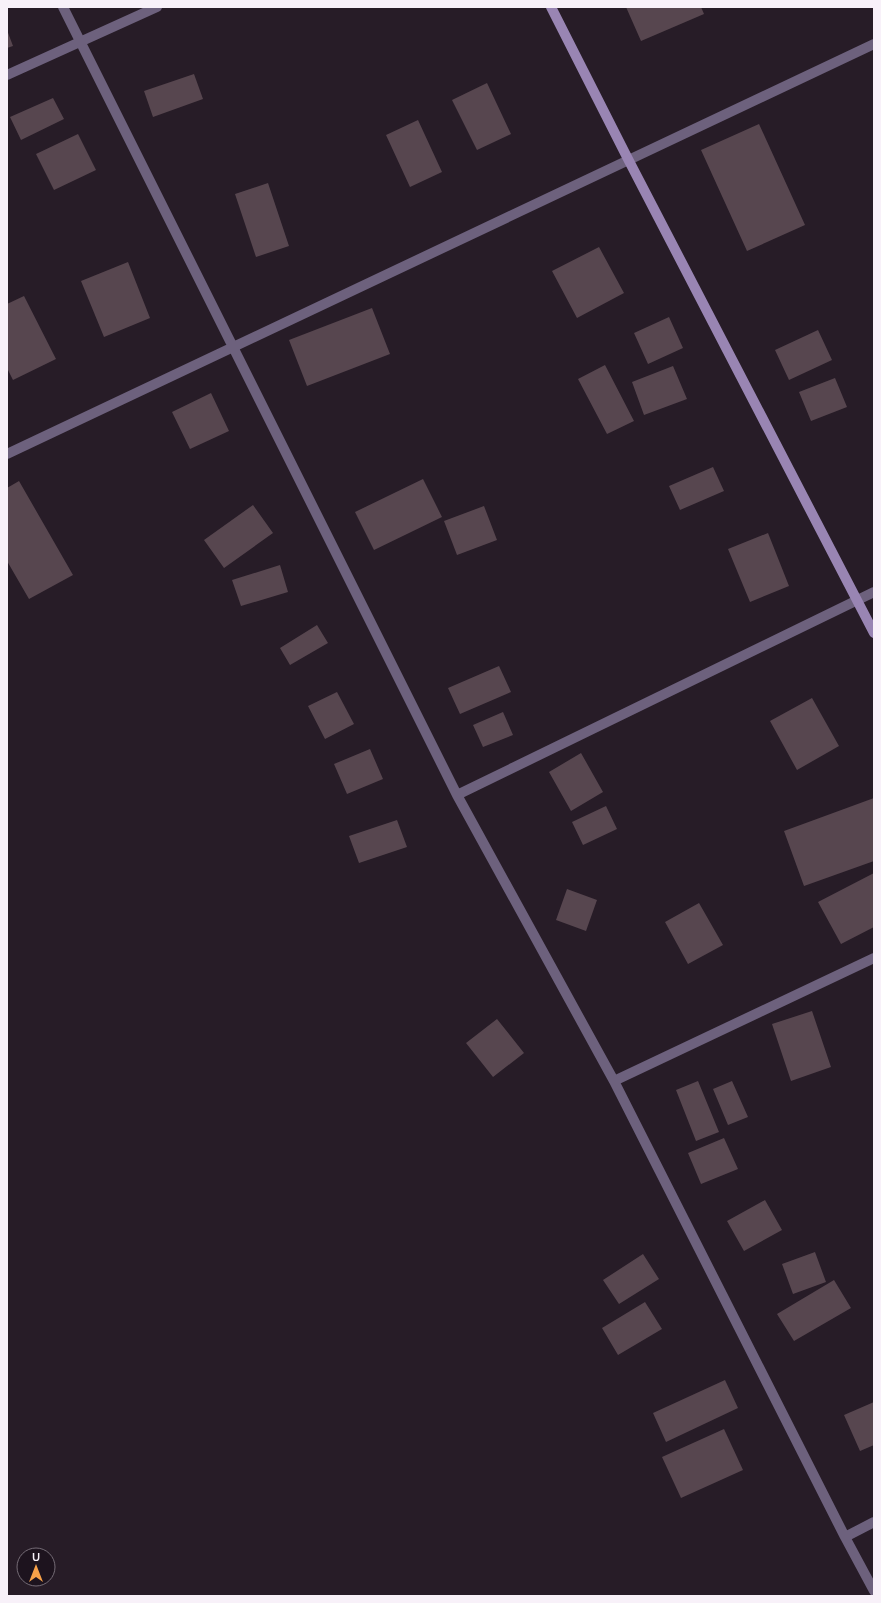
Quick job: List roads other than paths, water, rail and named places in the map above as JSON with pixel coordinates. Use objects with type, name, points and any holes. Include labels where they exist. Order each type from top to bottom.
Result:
[{"type":"main road","points":[[551,7],[628,159],[874,633]]},
{"type":"street","points":[[63,7],[79,42],[457,795],[614,1081],[845,1537],[874,1591]]},
{"type":"street","points":[[7,75],[157,7]]},
{"type":"street","points":[[7,454],[628,159],[874,44]]},
{"type":"street","points":[[457,795],[874,592]]},
{"type":"street","points":[[614,1081],[874,958]]},
{"type":"street","points":[[845,1537],[874,1522]]}]
